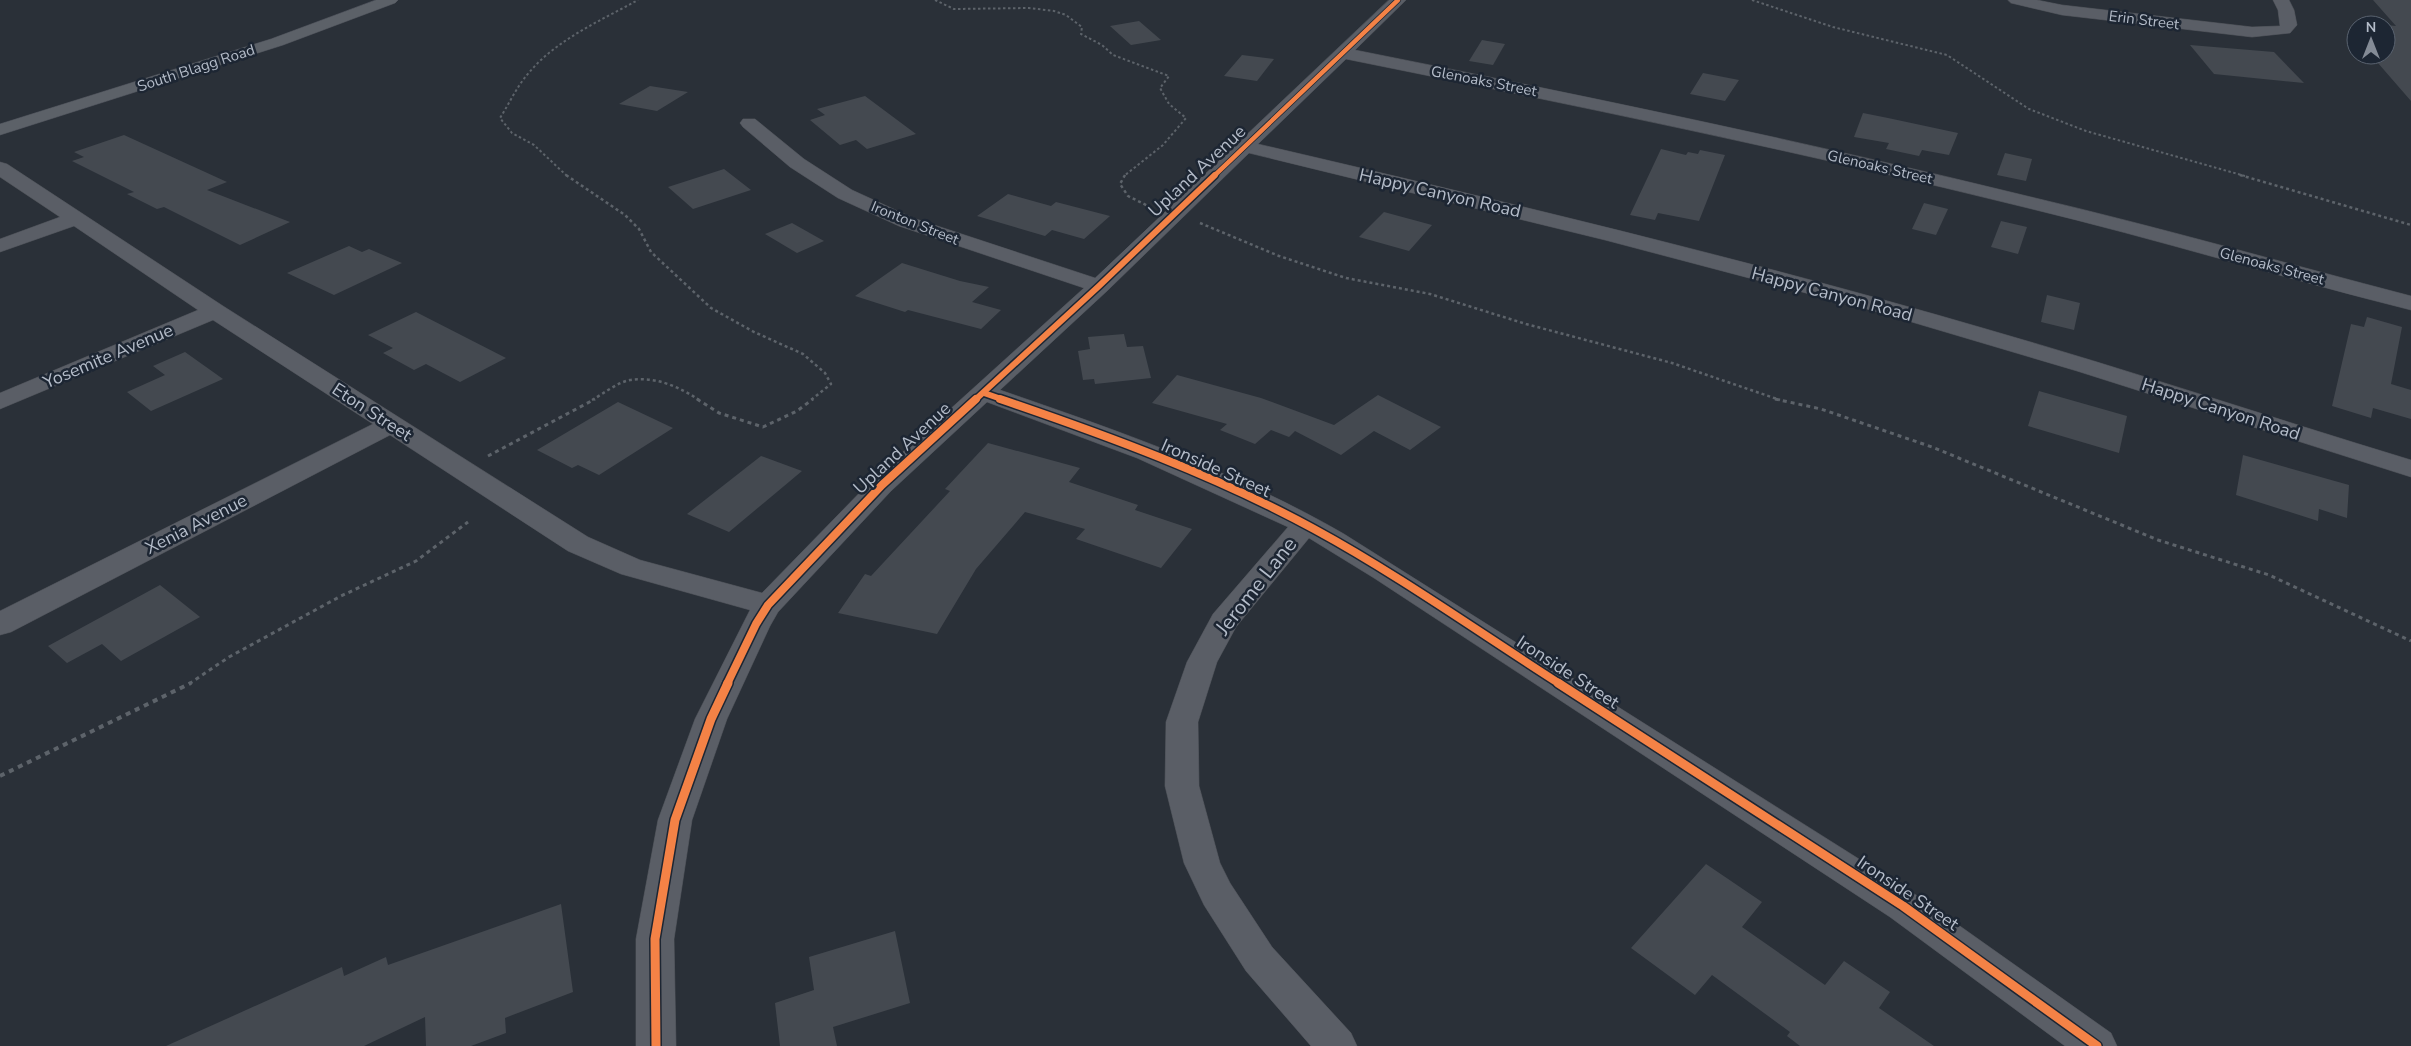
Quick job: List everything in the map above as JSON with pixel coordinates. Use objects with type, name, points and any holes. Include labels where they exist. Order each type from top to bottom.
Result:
[{"type":"main road","name":"South Blagg Road","points":[[0,130],[268,45],[390,0]]},
{"type":"street","name":"Upland Avenue","points":[[656,1046],[655,939],[675,820],[711,719],[756,624],[768,604],[882,485],[1099,286],[1164,211],[1246,147],[1398,0]]},
{"type":"street","name":"Erin Street","points":[[2016,0],[2062,10],[2252,32],[2284,30],[2289,25],[2286,10],[2281,0]]},
{"type":"street","name":"Glenoaks Street","points":[[1343,53],[1553,95],[1870,164],[2034,203],[2411,303]]},
{"type":"street","name":"Ironton Street","points":[[749,123],[797,163],[837,188],[906,222],[1012,260],[1099,286]]},
{"type":"street","name":"Happy Canyon Road","points":[[1246,147],[1467,198],[1658,246],[1976,333],[2411,469]]},
{"type":"street","name":"Eton Street","points":[[0,168],[215,311],[578,544],[630,567],[768,604]]},
{"type":"street","points":[[0,246],[77,218]]},
{"type":"street","name":"Yosemite Avenue","points":[[0,402],[215,311]]},
{"type":"street","name":"Ironside Street","points":[[984,393],[1046,414],[1208,478],[1305,524],[1384,571],[1903,906],[2097,1046]]},
{"type":"street","name":"Xenia Avenue","points":[[0,624],[392,424]]},
{"type":"street","name":"Jerome Lane","points":[[1305,524],[1224,621],[1202,662],[1182,722],[1182,786],[1202,863],[1217,894],[1259,958],[1337,1046]]},
{"type":"path","points":[[484,458],[629,380],[650,380],[680,388],[719,413],[763,428],[797,411],[832,384],[825,373],[803,354],[754,332],[711,308],[651,252],[639,229],[625,215],[571,180],[534,146],[512,133],[500,118],[527,76],[540,62],[580,34],[638,0]]},
{"type":"path","points":[[936,0],[954,9],[1029,8],[1054,10],[1082,27],[1081,34],[1113,55],[1169,76],[1160,88],[1169,104],[1186,118],[1163,145],[1125,174],[1120,184],[1128,196],[1164,211],[1221,230],[1279,256],[1346,278],[1430,294],[1526,324],[1672,363],[1776,400],[1821,409],[1932,447],[2158,540],[2269,575],[2411,641]]},
{"type":"path","points":[[1752,0],[1833,27],[1947,56],[2029,109],[2086,131],[2411,225]]},
{"type":"path","points":[[0,776],[182,690],[229,657],[340,596],[416,561],[468,522]]},
{"type":"building","points":[[2373,0],[2411,0],[2411,101],[2380,65],[2396,65],[2396,15],[2386,15]]},
{"type":"building","points":[[1139,21],[1161,40],[1131,45],[1110,26]]},
{"type":"building","points":[[1482,40],[1505,44],[1493,65],[1469,61]]},
{"type":"building","points":[[2190,45],[2274,52],[2304,83],[2214,74]]},
{"type":"building","points":[[1242,55],[1274,59],[1257,81],[1224,76]]},
{"type":"building","points":[[1703,73],[1739,80],[1725,101],[1690,94]]},
{"type":"building","points":[[650,86],[688,92],[657,111],[619,104]]},
{"type":"building","points":[[865,96],[916,134],[867,149],[856,140],[840,145],[810,120],[825,115],[817,109]]},
{"type":"building","points":[[1863,113],[1958,133],[1949,155],[1922,150],[1919,156],[1886,149],[1889,143],[1854,137]]},
{"type":"building","points":[[124,135],[227,182],[207,190],[290,222],[240,245],[164,207],[157,209],[127,194],[134,192],[72,161],[84,157],[74,152]]},
{"type":"building","points":[[1661,149],[1686,155],[1688,152],[1698,154],[1700,150],[1725,155],[1699,221],[1658,213],[1655,220],[1630,215]]},
{"type":"building","points":[[2005,153],[2032,159],[2026,181],[1997,175]]},
{"type":"building","points":[[724,169],[751,190],[693,209],[668,187]]},
{"type":"building","points":[[1008,194],[1051,206],[1056,202],[1110,216],[1084,239],[1052,230],[1045,236],[977,216]]},
{"type":"building","points":[[1924,203],[1948,209],[1936,235],[1912,229]]},
{"type":"building","points":[[1384,212],[1432,225],[1409,251],[1359,237]]},
{"type":"building","points":[[2001,221],[2027,227],[2018,254],[1991,247]]},
{"type":"building","points":[[792,223],[824,241],[797,253],[765,234]]},
{"type":"building","points":[[349,246],[362,252],[369,249],[402,263],[334,295],[287,273]]},
{"type":"building","points":[[902,263],[960,281],[989,287],[972,302],[1001,310],[981,329],[908,310],[905,312],[855,296]]},
{"type":"building","points":[[2047,295],[2080,303],[2074,330],[2041,322]]},
{"type":"building","points":[[416,312],[506,358],[460,382],[426,364],[414,370],[383,353],[393,348],[368,335]]},
{"type":"building","points":[[2367,317],[2402,327],[2391,384],[2411,390],[2411,419],[2373,408],[2371,418],[2332,406],[2351,324],[2364,327]]},
{"type":"building","points":[[1124,334],[1127,347],[1143,346],[1151,378],[1095,384],[1094,379],[1083,380],[1078,351],[1090,349],[1088,337]]},
{"type":"building","points":[[185,352],[223,379],[151,411],[127,392],[165,375],[153,366]]},
{"type":"building","points":[[1177,375],[1261,398],[1334,425],[1378,395],[1441,427],[1410,450],[1374,431],[1341,455],[1295,431],[1289,437],[1271,430],[1255,444],[1220,430],[1227,424],[1152,403]]},
{"type":"building","points":[[2039,391],[2127,416],[2119,453],[2028,426]]},
{"type":"building","points":[[618,402],[673,428],[599,475],[578,465],[572,468],[537,450]]},
{"type":"building","points":[[988,443],[1080,468],[1069,482],[1138,505],[1135,510],[1192,529],[1161,568],[1076,539],[1085,529],[1025,512],[976,569],[937,634],[838,613],[865,574],[871,576],[950,491],[945,489]]},
{"type":"building","points":[[2243,455],[2349,485],[2347,518],[2319,509],[2318,521],[2236,495]]},
{"type":"building","points":[[761,456],[802,471],[729,532],[687,514]]},
{"type":"building","points":[[160,585],[200,617],[121,661],[102,644],[67,663],[48,646]]},
{"type":"building","points":[[1706,864],[1762,902],[1742,927],[1825,985],[1844,961],[1890,992],[1879,1008],[1934,1046],[1800,1046],[1787,1036],[1790,1032],[1712,975],[1695,995],[1631,948]]},
{"type":"building","points":[[561,904],[573,992],[505,1018],[506,1033],[471,1046],[426,1046],[425,1017],[364,1046],[166,1046],[342,967],[344,976],[386,957],[388,965]]},
{"type":"building","points":[[895,931],[910,1003],[833,1027],[837,1046],[780,1046],[775,1003],[814,990],[809,957]]},
{"type":"cycle path","points":[[656,1046],[655,939],[675,820],[711,719],[756,624],[768,605],[882,485],[1099,286],[1398,0]]},
{"type":"cycle path","points":[[984,393],[1106,437],[1186,469],[1264,504],[1334,540],[1903,906],[2097,1046]]}]
